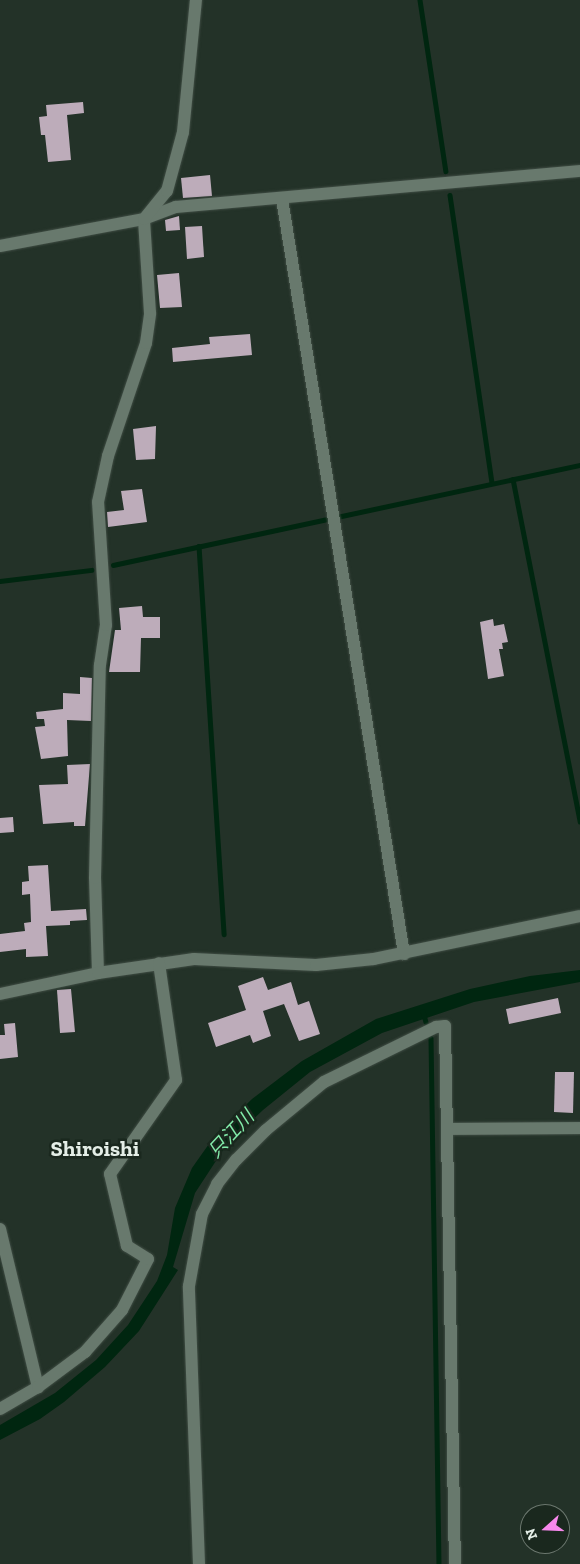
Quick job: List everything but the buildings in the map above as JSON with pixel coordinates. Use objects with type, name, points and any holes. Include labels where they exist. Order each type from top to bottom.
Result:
[{"type":"street","points":[[98,973],[96,839],[100,665],[106,625],[98,502],[108,456],[146,343],[150,312],[144,219],[167,191],[183,132],[196,0]]},
{"type":"street","points":[[0,246],[144,219],[176,207],[580,171]]},
{"type":"street","points":[[282,199],[404,954]]},
{"type":"street","points":[[0,994],[98,973],[194,959],[316,965],[404,954],[580,916]]},
{"type":"street","points":[[0,1409],[38,1388],[85,1352],[122,1310],[148,1259],[127,1246],[110,1174],[176,1080],[159,964]]},
{"type":"street","points":[[199,1564],[189,1286],[202,1214],[217,1184],[266,1130],[324,1082],[436,1027],[445,1026],[455,1564]]},
{"type":"street","points":[[447,1129],[580,1128]]},
{"type":"street","points":[[0,1229],[38,1388]]},
{"type":"water","name":"只江川","points":[[580,970],[580,982],[474,1002],[382,1033],[310,1072],[263,1110],[227,1144],[195,1193],[173,1267],[178,1270],[139,1331],[105,1367],[64,1402],[40,1419],[0,1440],[0,1425],[55,1393],[96,1360],[128,1325],[157,1281],[167,1255],[175,1208],[192,1168],[216,1134],[252,1099],[302,1061],[376,1019],[470,989],[530,976]]},
{"type":"waterway","points":[[420,0],[446,171]]},
{"type":"waterway","points":[[450,195],[492,483]]},
{"type":"waterway","points":[[113,565],[580,465]]},
{"type":"waterway","points":[[513,479],[580,821]]},
{"type":"waterway","points":[[199,546],[224,934]]},
{"type":"waterway","points":[[0,581],[91,570]]},
{"type":"waterway","points":[[423,1011],[426,1022]]},
{"type":"waterway","points":[[431,1038],[439,1564]]},
{"type":"district","name":"Shiroishi","points":[[95,1149]]}]
